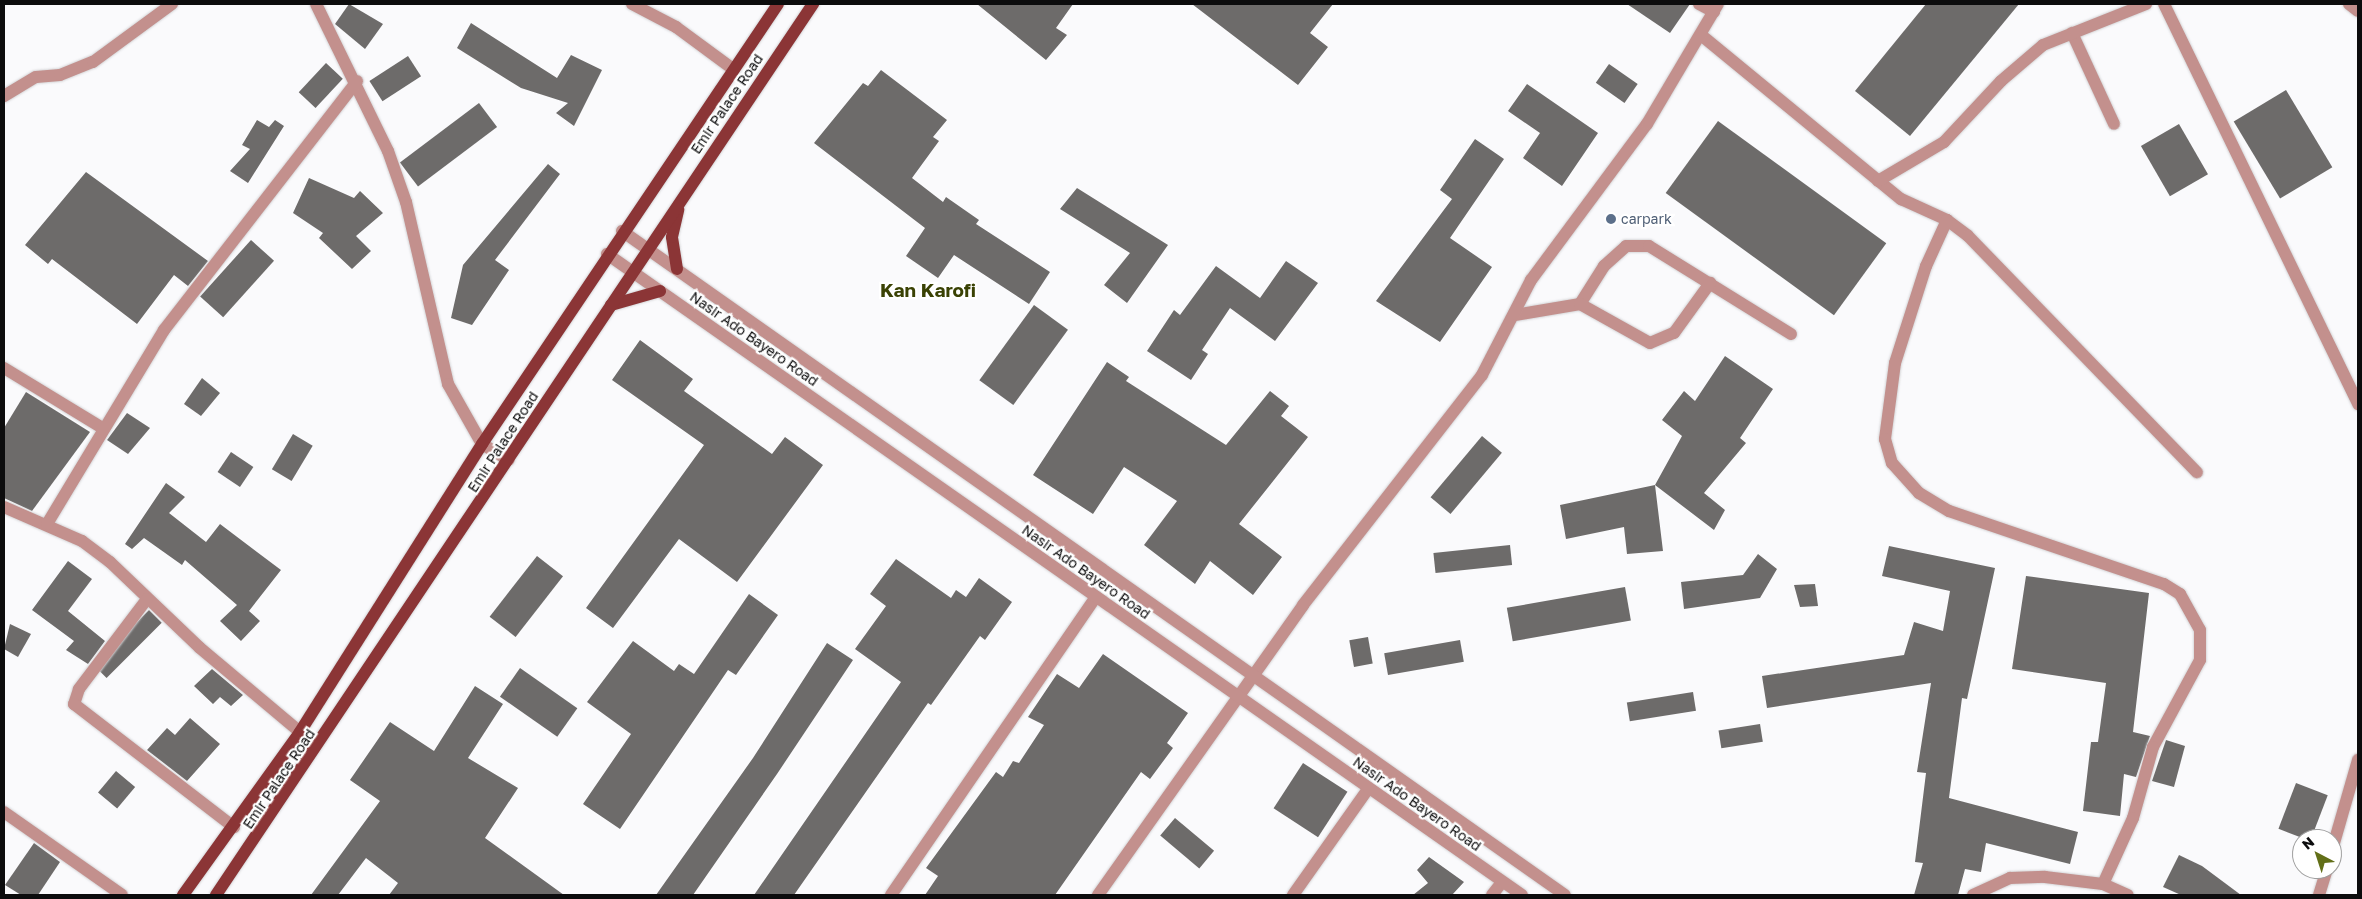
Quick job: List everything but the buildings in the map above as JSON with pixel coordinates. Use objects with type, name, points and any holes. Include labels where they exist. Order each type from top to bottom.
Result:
[{"type":"main road","name":"Emir Palace Road","points":[[183,895],[234,827],[300,732],[482,444],[622,231],[778,4]]},
{"type":"main road","name":"Emir Palace Road","points":[[216,895],[813,4]]},
{"type":"main road","points":[[677,269],[672,237],[680,202]]},
{"type":"main road","points":[[611,305],[660,291]]},
{"type":"street","points":[[4,96],[36,76],[60,75],[93,62],[172,4]]},
{"type":"street","points":[[316,4],[357,80],[406,202],[448,384],[482,444],[509,460]]},
{"type":"street","points":[[632,4],[676,26],[733,68]]},
{"type":"street","points":[[1098,895],[1237,697],[1346,549],[1442,431],[1498,351],[1531,280],[1647,124],[1716,8],[1700,4]]},
{"type":"street","points":[[1878,181],[1944,142],[2025,59],[2072,32],[2146,4]]},
{"type":"street","points":[[2164,4],[2358,404]]},
{"type":"street","points":[[2349,4],[2358,11]]},
{"type":"street","points":[[2072,32],[2114,124]]},
{"type":"street","points":[[1701,35],[1878,181],[1920,210],[1947,220],[2079,347],[2197,472]]},
{"type":"street","points":[[47,524],[164,330],[357,80]]},
{"type":"street","points":[[1947,220],[1926,266],[1895,363],[1885,439],[1892,463],[1918,493],[1949,511],[2164,584],[2180,594],[2200,630],[2200,660],[2153,747],[2133,818],[2103,884]]},
{"type":"street","points":[[622,231],[1565,895]]},
{"type":"street","points":[[1580,304],[1604,266],[1626,246],[1649,246],[1791,334]]},
{"type":"street","name":"Nasir Ado Bayero Road","points":[[607,254],[1095,598],[1522,895]]},
{"type":"street","points":[[1515,315],[1580,304],[1650,343],[1674,333],[1710,283]]},
{"type":"street","points":[[4,368],[104,429]]},
{"type":"street","points":[[4,507],[47,524],[96,552],[300,732]]},
{"type":"street","points":[[891,895],[1095,598]]},
{"type":"street","points":[[147,599],[79,689],[74,704],[234,827]]},
{"type":"street","points":[[2338,829],[2358,760]]},
{"type":"street","points":[[1293,895],[1368,789]]},
{"type":"street","points":[[4,812],[122,895]]},
{"type":"street","points":[[1973,895],[2010,878],[2103,884],[2128,895]]},
{"type":"street","points":[[2319,895],[2324,879]]},
{"type":"street","points":[[1492,895],[1502,882]]},
{"type":"place","name":"carpark","points":[[1611,219]]},
{"type":"district","name":"Kan Karofi","points":[[928,290]]}]
